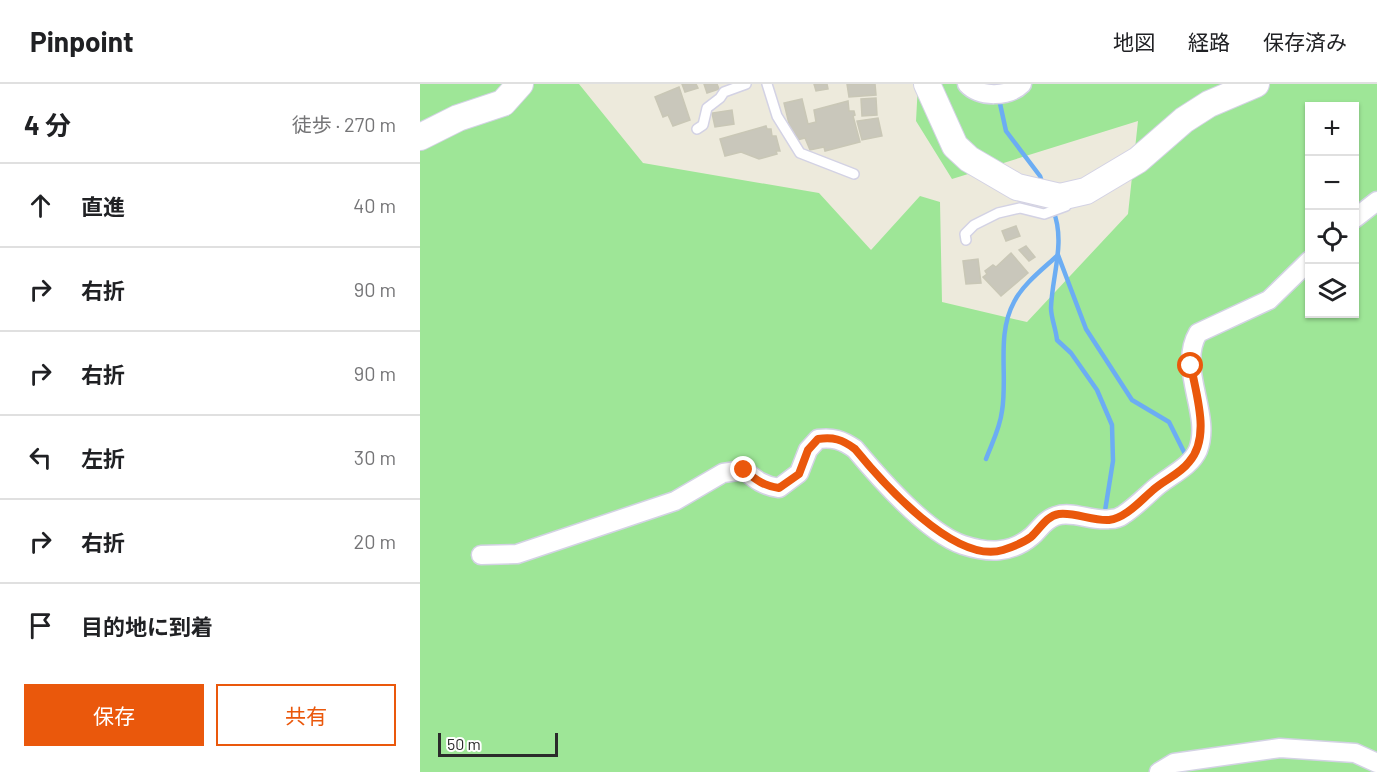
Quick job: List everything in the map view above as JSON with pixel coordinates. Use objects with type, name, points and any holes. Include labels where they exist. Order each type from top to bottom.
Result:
[{"type":"street","points":[[420,137],[458,118],[503,103],[520,84]]},
{"type":"street","points":[[927,84],[956,146],[969,159],[1017,187],[1059,197],[1086,191],[1138,160],[1184,120],[1256,84]]},
{"type":"street","points":[[966,84],[971,88],[996,96],[1018,88],[1022,84]]},
{"type":"street","points":[[1359,215],[1377,201]]},
{"type":"street","points":[[481,555],[517,554],[675,501],[723,473],[744,470],[758,482],[779,488],[799,474],[808,450],[818,439],[832,437],[846,442],[855,449],[915,513],[948,539],[985,551],[995,552],[1017,545],[1032,536],[1042,524],[1059,514],[1099,520],[1121,517],[1188,464],[1198,450],[1201,434],[1191,366],[1193,342],[1198,333],[1269,300],[1306,264]]},
{"type":"street","points":[[1159,772],[1174,763],[1280,748],[1355,753],[1377,763]]},
{"type":"lane","points":[[697,129],[703,125],[707,108],[724,92],[746,84]]},
{"type":"lane","points":[[767,84],[777,116],[800,153],[854,174]]},
{"type":"lane","points":[[966,240],[965,234],[974,225],[998,213],[1020,208],[1044,214],[1066,206],[1070,195]]},
{"type":"green space","points":[[420,84],[579,84],[643,163],[819,193],[871,250],[920,196],[940,202],[942,302],[1027,322],[1128,214],[1138,121],[952,179],[916,121],[918,84],[1377,84],[1377,772],[420,772]]},
{"type":"building","points":[[682,84],[696,84],[698,88],[685,92]]},
{"type":"building","points":[[704,84],[717,84],[719,89],[707,93]]},
{"type":"building","points":[[814,84],[827,84],[828,89],[816,91]]},
{"type":"building","points":[[847,84],[875,84],[876,95],[849,97]]},
{"type":"building","points":[[679,87],[690,120],[673,126],[668,115],[663,117],[655,97]]},
{"type":"building","points":[[876,98],[877,115],[862,116],[861,99]]},
{"type":"building","points":[[802,99],[808,124],[816,122],[814,110],[848,101],[849,111],[854,111],[853,116],[860,142],[825,151],[824,147],[810,150],[805,138],[797,140],[796,135],[792,136],[784,103]]},
{"type":"building","points":[[732,110],[734,124],[715,127],[712,113]]},
{"type":"building","points":[[878,118],[882,136],[862,140],[857,121]]},
{"type":"building","points":[[766,126],[767,129],[771,129],[772,136],[776,136],[780,151],[776,151],[777,154],[759,159],[741,152],[725,156],[720,139]]},
{"type":"building","points":[[1016,226],[1020,236],[1006,241],[1002,231]]},
{"type":"building","points":[[1026,246],[1035,257],[1029,261],[1019,250]]},
{"type":"building","points":[[1011,253],[1028,273],[1001,296],[983,277],[987,274],[985,271],[993,265],[996,267]]},
{"type":"building","points":[[978,259],[981,283],[966,284],[963,261]]},
{"type":"waterway","points":[[999,99],[1006,131],[1040,176],[1043,185]]},
{"type":"waterway","points":[[1053,210],[1057,222],[1058,246],[1051,308],[1057,340],[1071,353],[1097,390],[1112,425],[1113,461],[1105,511]]},
{"type":"waterway","points":[[986,459],[998,429],[1002,411],[1005,328],[1009,315],[1023,289],[1058,255],[1086,329],[1132,400],[1169,422],[1184,452]]},
{"type":"route","points":[[744,470],[758,482],[779,488],[799,474],[808,450],[818,439],[832,437],[846,442],[855,449],[915,513],[948,539],[985,551],[1004,550],[1032,536],[1042,524],[1059,514],[1099,520],[1121,517],[1188,464],[1198,450],[1201,434],[1191,366]]}]
